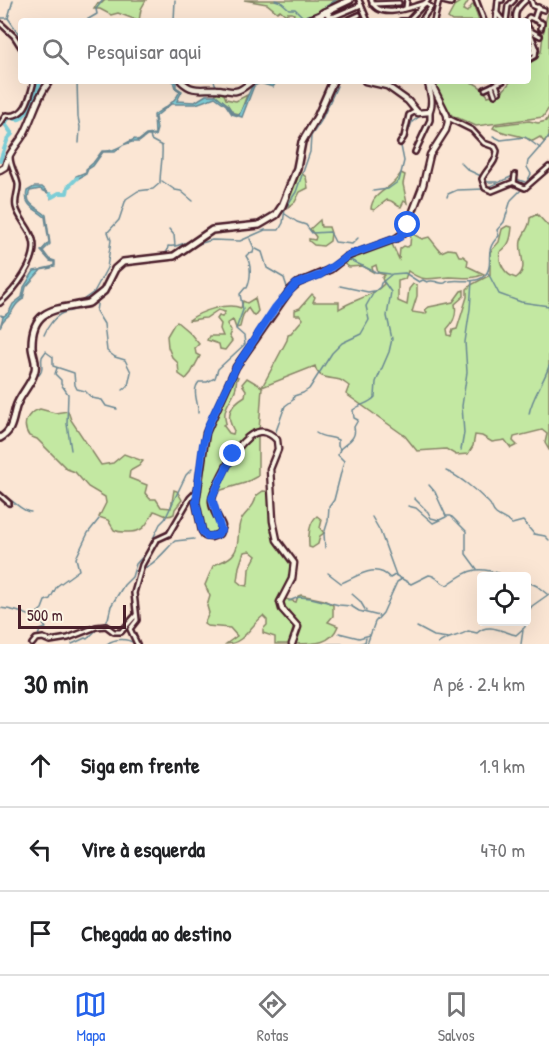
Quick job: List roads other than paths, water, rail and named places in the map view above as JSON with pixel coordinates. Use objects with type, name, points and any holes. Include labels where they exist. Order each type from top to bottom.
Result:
[{"type":"main road","points":[[327,18],[337,6],[350,0]]},
{"type":"main road","points":[[0,438],[10,429],[18,402],[35,372],[33,329],[39,317],[47,312],[95,300],[104,291],[114,269],[123,262],[174,256],[212,230],[256,226],[272,219],[282,206],[297,168],[302,142],[333,84]]},
{"type":"street","points":[[358,0],[364,18]]},
{"type":"street","points":[[406,8],[407,0]]},
{"type":"street","points":[[435,18],[439,0],[451,3]]},
{"type":"street","points":[[476,0],[483,18]]},
{"type":"street","points":[[496,18],[500,0]]},
{"type":"street","points":[[506,18],[508,6],[514,0]]},
{"type":"street","points":[[515,18],[518,8],[526,0]]},
{"type":"street","points":[[531,0],[533,6],[539,6],[544,10]]},
{"type":"street","points":[[372,2],[384,11],[398,10],[427,1]]},
{"type":"street","points":[[425,18],[431,6],[427,1]]},
{"type":"street","points":[[408,18],[427,1]]},
{"type":"street","points":[[372,2],[399,2],[398,10]]},
{"type":"street","points":[[384,11],[385,2]]},
{"type":"street","points":[[312,18],[327,18],[361,5]]},
{"type":"street","points":[[534,19],[539,6]]},
{"type":"street","points":[[496,12],[502,18]]},
{"type":"street","points":[[354,17],[359,15]]},
{"type":"street","points":[[531,18],[543,24],[541,28]]},
{"type":"street","points":[[0,23],[18,42]]},
{"type":"street","points":[[531,30],[540,36]]},
{"type":"street","points":[[531,35],[536,51],[535,56],[531,58]]},
{"type":"street","points":[[531,45],[536,51]]},
{"type":"street","points":[[531,49],[536,51]]},
{"type":"street","points":[[531,53],[536,51]]},
{"type":"street","points":[[0,124],[6,115],[13,117],[20,113],[30,97],[33,84]]},
{"type":"street","points":[[0,170],[6,166],[7,158],[24,133],[39,98],[48,84]]},
{"type":"street","points":[[184,84],[197,90],[218,88],[236,91],[247,84]]},
{"type":"street","points":[[383,84],[408,101],[416,111],[421,113],[430,111]]},
{"type":"street","points":[[415,152],[430,120],[429,84]]},
{"type":"street","points":[[431,84],[448,118],[471,130],[484,143],[495,147],[497,151],[493,166],[482,179],[484,187],[492,191],[514,182]]},
{"type":"street","points":[[485,89],[496,84]]},
{"type":"street","points":[[499,84],[500,92]]},
{"type":"street","points":[[500,84],[504,89]]},
{"type":"street","points":[[492,86],[495,95]]},
{"type":"street","points":[[400,142],[404,137],[409,114],[416,111]]},
{"type":"street","points":[[292,644],[298,627],[282,609],[280,602],[292,579],[294,563],[277,540],[273,521],[270,469],[278,449],[277,440],[268,433],[255,433],[245,439],[233,454],[212,498],[213,507],[222,526],[219,534],[207,537],[202,531],[196,502],[203,444],[208,426],[236,367],[275,308],[298,283],[320,275],[349,255],[403,235],[423,185],[430,155],[446,130],[448,118]]},
{"type":"street","points":[[0,303],[20,281],[30,261],[34,246],[31,234],[16,207],[18,183],[11,165],[12,150]]},
{"type":"street","points":[[514,182],[525,188],[549,167]]},
{"type":"street","points":[[514,182],[515,175]]},
{"type":"street","points":[[137,644],[130,629],[137,621],[135,593],[142,565],[157,539],[169,534],[190,498],[199,489]]},
{"type":"street","points":[[0,495],[9,503]]},
{"type":"street","points":[[32,644],[37,638],[50,641],[69,638],[96,627],[104,626],[119,633],[137,614]]},
{"type":"water","points":[[174,84],[182,91],[177,101],[195,102],[206,95],[216,95],[227,104],[233,113],[239,115],[253,84],[258,84],[254,86],[242,117],[232,114],[226,105],[215,97],[196,104],[171,104],[155,117],[157,129],[155,136],[147,136],[139,142],[123,145],[115,152],[103,152],[86,174],[74,181],[76,176],[86,172],[86,169],[102,151],[111,150],[135,139],[138,141],[146,135],[155,134],[154,115],[178,95],[180,91]]},
{"type":"water","points":[[34,187],[42,187],[50,194],[40,189],[30,191],[28,199],[32,205],[46,215],[50,244],[43,251],[49,259],[55,261],[55,266],[52,267],[54,262],[50,261],[41,251],[49,242],[45,217],[31,207],[26,196],[27,191]]},
{"type":"water","points":[[41,270],[26,287],[23,299],[2,321],[0,327],[3,317],[0,315],[4,316],[9,312],[13,304],[22,297],[24,287],[34,271]]},
{"type":"waterway","points":[[13,0],[8,18],[18,33]]},
{"type":"waterway","points":[[90,18],[97,14],[96,9],[103,0]]},
{"type":"waterway","points":[[174,18],[175,0]]},
{"type":"waterway","points":[[275,0],[289,9],[295,9],[303,17]]},
{"type":"waterway","points":[[305,18],[336,0]]},
{"type":"waterway","points":[[0,18],[8,18]]},
{"type":"waterway","points":[[0,161],[8,138],[12,134],[5,124],[9,117],[19,119],[25,114],[39,84]]},
{"type":"waterway","points":[[77,84],[79,143]]},
{"type":"waterway","points":[[195,245],[212,240],[240,241],[265,230],[279,230],[283,223],[285,209],[296,192],[310,152],[311,136],[321,121],[337,86]]},
{"type":"waterway","points":[[373,191],[388,189],[399,181],[404,161],[401,146],[412,122],[423,114]]},
{"type":"waterway","points":[[80,302],[94,292],[107,268],[111,240],[108,232],[119,220],[126,199],[138,191],[153,189],[160,183],[162,146],[151,140],[150,135]]},
{"type":"waterway","points":[[493,136],[501,140],[525,137],[540,148]]},
{"type":"waterway","points":[[524,187],[531,174],[527,167],[528,161],[549,137]]},
{"type":"waterway","points":[[460,162],[468,170],[481,176]]},
{"type":"waterway","points":[[486,188],[513,176]]},
{"type":"waterway","points":[[50,194],[52,197],[59,193],[67,193],[68,187],[77,178]]},
{"type":"waterway","points":[[483,178],[488,182],[497,182]]},
{"type":"waterway","points":[[516,179],[525,182]]},
{"type":"waterway","points":[[162,181],[175,190],[181,191],[193,201]]},
{"type":"waterway","points":[[447,197],[448,194],[457,190],[485,189]]},
{"type":"waterway","points":[[275,434],[285,406],[293,400],[294,396],[309,389],[332,353],[342,343],[361,334],[369,320],[366,306],[381,283],[392,274],[405,273],[419,282],[423,280],[439,283],[474,281],[486,274],[491,247],[499,236],[497,230],[504,222],[511,200],[522,189]]},
{"type":"waterway","points":[[285,214],[306,225],[312,233],[330,232],[335,242],[352,244],[358,238]]},
{"type":"waterway","points":[[169,229],[174,235],[175,246]]},
{"type":"waterway","points":[[250,239],[254,248],[262,252],[267,268],[284,278],[288,290]]},
{"type":"waterway","points":[[161,255],[167,252],[168,246],[177,246],[191,241]]},
{"type":"waterway","points":[[198,413],[195,393],[199,382],[207,382],[215,378],[218,369],[245,344],[244,336],[236,329],[243,310],[240,294],[247,288],[250,276],[246,256],[253,253],[254,248]]},
{"type":"waterway","points":[[350,260],[375,272],[390,274]]},
{"type":"waterway","points":[[488,273],[499,294],[521,302],[549,306]]},
{"type":"waterway","points":[[461,450],[464,433],[462,406],[467,372],[465,342],[472,281]]},
{"type":"waterway","points":[[340,449],[354,435],[354,427],[358,420],[354,418],[353,410],[375,397],[376,382],[389,352],[392,339],[387,316],[391,292],[384,282]]},
{"type":"waterway","points":[[340,286],[368,292],[374,291]]},
{"type":"waterway","points":[[98,299],[96,311],[104,324],[107,351],[125,360],[131,372],[128,386],[123,390]]},
{"type":"waterway","points":[[44,335],[49,325],[57,317],[78,309],[78,307]]},
{"type":"waterway","points":[[35,375],[41,373],[42,357],[46,351]]},
{"type":"waterway","points":[[46,352],[53,357],[53,366],[74,373],[77,389],[85,391],[92,398],[102,400],[106,406],[117,409]]},
{"type":"waterway","points":[[529,414],[549,366]]},
{"type":"waterway","points":[[57,368],[55,374],[68,394],[67,424],[71,450]]},
{"type":"waterway","points":[[15,403],[30,376]]},
{"type":"waterway","points":[[316,433],[338,440],[340,449],[338,455],[344,461],[334,500],[329,507],[324,534],[325,548]]},
{"type":"waterway","points":[[72,644],[87,639],[108,619],[111,606],[132,577],[136,564],[146,553],[186,475],[192,469]]},
{"type":"waterway","points":[[446,471],[479,493],[498,515],[512,524],[523,521],[534,534],[545,536],[549,540]]},
{"type":"waterway","points":[[429,485],[435,492],[446,516],[451,516],[466,531],[466,554],[477,569]]},
{"type":"waterway","points":[[4,497],[31,512]]},
{"type":"waterway","points":[[414,498],[431,518],[439,520]]},
{"type":"waterway","points":[[408,506],[416,508],[433,523],[446,517]]},
{"type":"waterway","points":[[372,517],[380,531],[396,575]]},
{"type":"waterway","points":[[32,617],[42,609],[45,601],[50,599],[57,586],[79,570],[76,558],[88,533],[99,519]]},
{"type":"waterway","points":[[135,571],[147,567],[175,541],[194,539]]},
{"type":"waterway","points":[[328,573],[341,583],[366,572],[378,571],[390,578],[395,575],[411,584],[429,575],[447,585],[476,570],[493,572]]},
{"type":"waterway","points":[[367,644],[375,622],[383,613],[397,582],[402,579]]},
{"type":"waterway","points":[[531,583],[547,594]]},
{"type":"waterway","points":[[352,594],[366,611]]},
{"type":"waterway","points":[[531,607],[549,594]]},
{"type":"waterway","points":[[289,601],[299,597],[311,598],[351,606],[359,611],[379,616]]},
{"type":"waterway","points":[[0,608],[31,616],[42,623],[46,628],[40,630],[38,636]]},
{"type":"waterway","points":[[417,627],[434,636],[448,638]]},
{"type":"waterway","points":[[438,644],[445,639],[468,631],[477,633],[491,628],[516,635],[525,627]]},
{"type":"waterway","points":[[521,644],[523,630]]},
{"type":"waterway","points":[[339,633],[359,638],[370,635]]},
{"type":"waterway","points":[[358,644],[365,642],[366,638]]},
{"type":"waterway","points":[[107,644],[121,640],[136,644]]},
{"type":"waterway","points":[[328,644],[342,644]]}]
